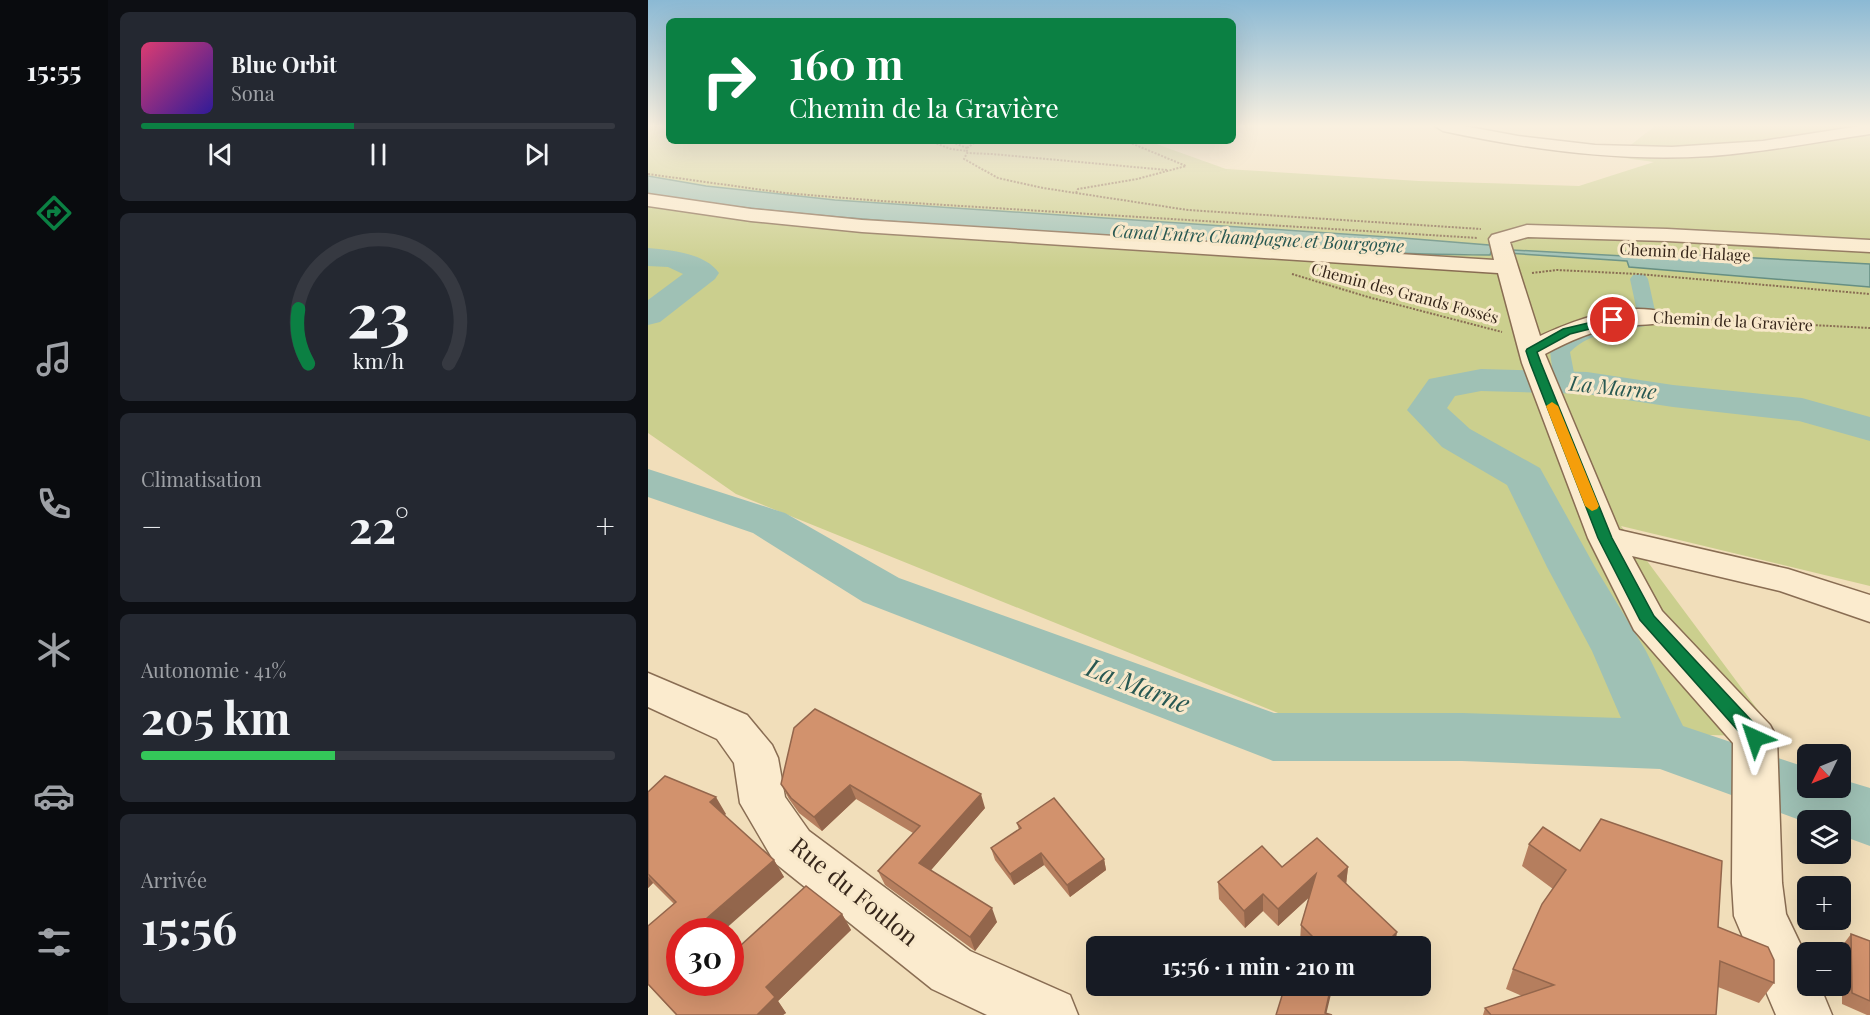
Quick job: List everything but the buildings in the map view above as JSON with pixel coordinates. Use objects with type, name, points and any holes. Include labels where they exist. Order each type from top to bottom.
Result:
[{"type":"street","name":"Chemin de Halage","points":[[648,200],[751,215],[862,226],[1504,258],[1568,246],[1870,262]]},
{"type":"street","points":[[1804,1015],[1760,916],[1757,883],[1755,738],[1648,620],[1605,538],[1537,367],[1504,258],[1527,231],[1667,235],[1870,246]]},
{"type":"street","name":"Chemin de la Gravière","points":[[1537,367],[1567,332],[1581,327],[1648,317]]},
{"type":"street","points":[[1605,538],[1788,581],[1870,609]]},
{"type":"street","name":"Rue du Foulon","points":[[648,689],[732,727],[756,758],[763,803],[792,847],[951,970],[1050,1015]]},
{"type":"path","points":[[990,173],[998,178],[1076,193],[1188,210],[1527,231]]},
{"type":"path","points":[[1076,193],[1078,189],[1137,179],[1156,173]]},
{"type":"path","points":[[648,174],[785,193],[1504,258],[1557,270],[1870,294]]},
{"type":"path","name":"Chemin des Grands Fossés","points":[[1291,273],[1368,297],[1502,332],[1537,367]]},
{"type":"path","name":"Chemin de la Gravière","points":[[1648,317],[1870,328]]},
{"type":"green space","points":[[648,173],[1296,173],[1419,181],[1579,186],[1618,173],[1870,173],[1870,586],[1621,526],[1778,737],[1303,723],[736,494],[648,433]]},
{"type":"water","name":"Canal Entre Champagne et Bourgogne","points":[[648,176],[706,186],[835,200],[1403,238],[1489,245],[1494,249],[1624,256],[1623,251],[1870,264],[1870,287],[1629,267],[1627,261],[1491,252],[1490,255],[1290,248],[814,215],[648,195]]},
{"type":"waterway","name":"La Marne","points":[[648,257],[674,259],[704,273],[648,315]]},
{"type":"waterway","points":[[1565,383],[1560,351],[1578,336],[1612,325],[1648,320],[1639,279]]},
{"type":"waterway","name":"La Marne","points":[[1662,744],[1619,651],[1571,567],[1525,477],[1456,438],[1426,410],[1442,387],[1481,380],[1587,383],[1673,396],[1802,410],[1870,429]]},
{"type":"waterway","name":"La Marne","points":[[648,482],[769,523],[881,590],[1273,737],[1462,737],[1662,744]]},
{"type":"waterway","name":"La Marne","points":[[1662,744],[1870,817]]},
{"type":"slow traffic","points":[[1552,406],[1592,506]]},
{"type":"route","points":[[1613,320],[1567,332],[1531,351],[1535,363],[1605,538],[1648,620],[1755,738]]}]
